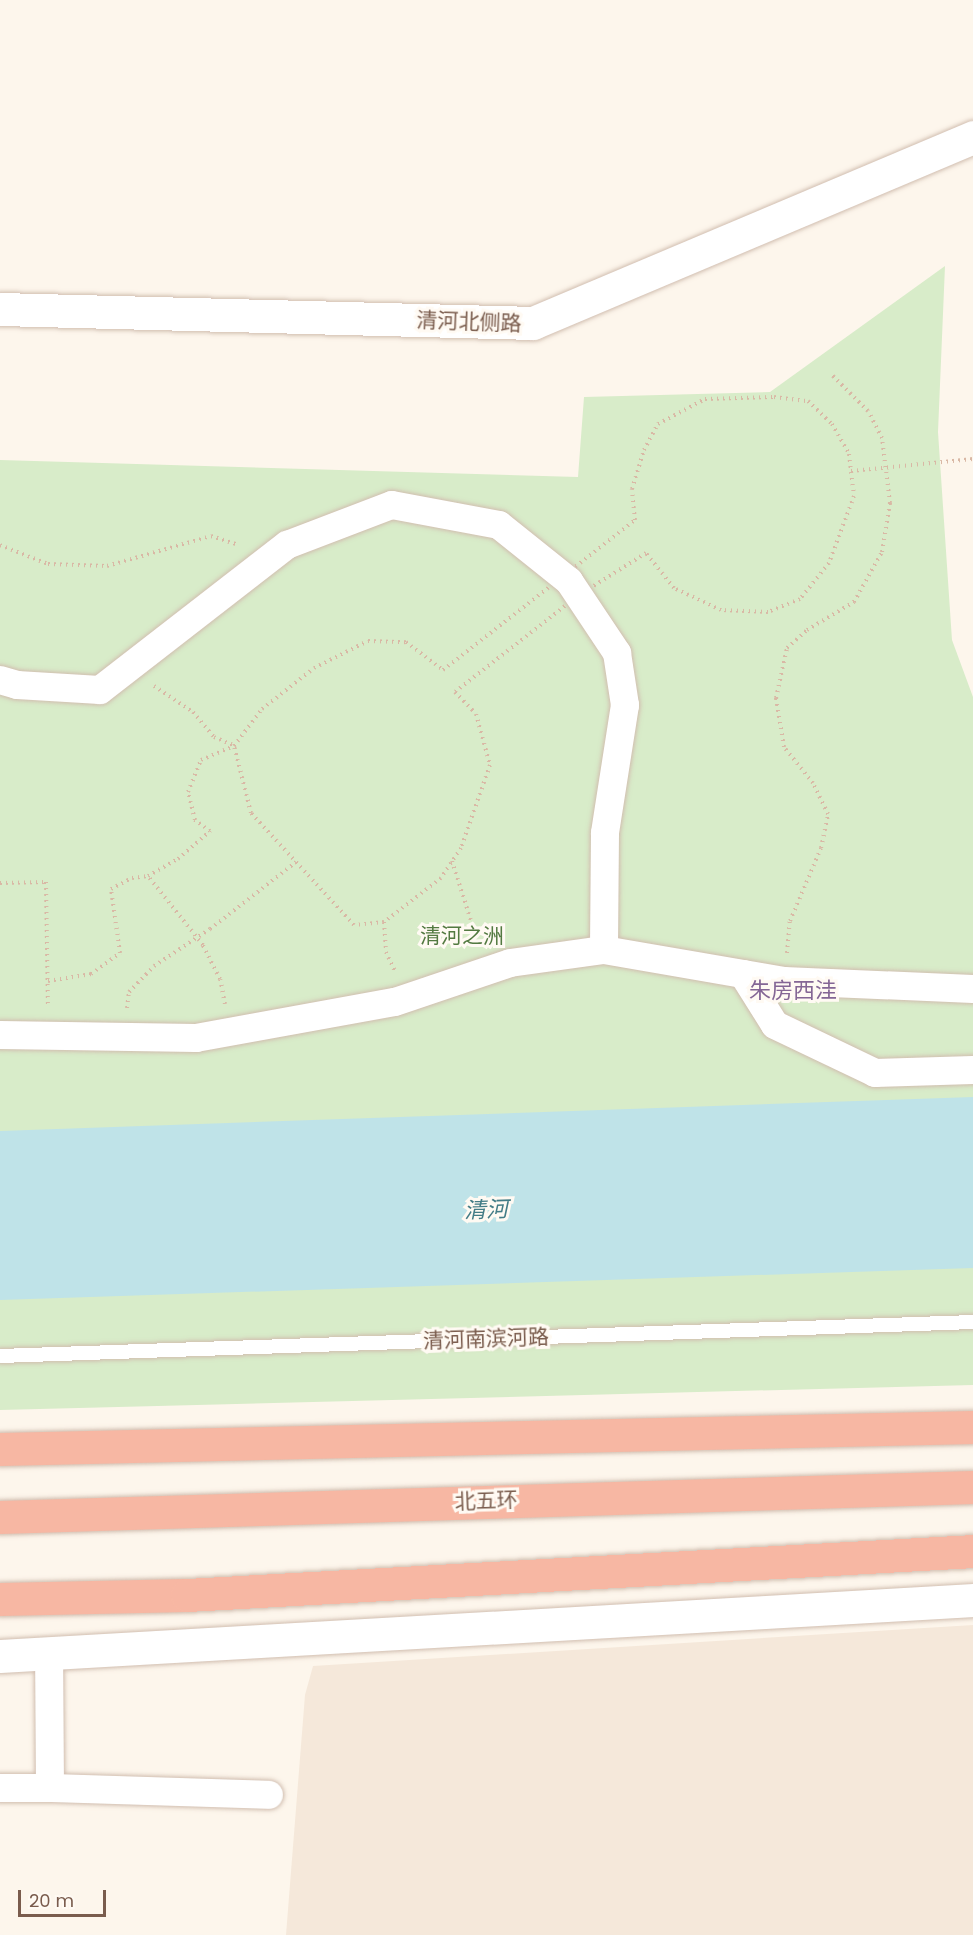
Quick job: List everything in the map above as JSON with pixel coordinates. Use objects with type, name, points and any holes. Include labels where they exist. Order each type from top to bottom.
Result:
[{"type":"highway","points":[[0,1449],[973,1427]]},
{"type":"highway","name":"北五环","points":[[0,1517],[102,1511],[973,1487]]},
{"type":"highway","points":[[0,1599],[187,1595],[973,1551]]},
{"type":"street","name":"清河北侧路","points":[[0,309],[533,323],[973,137]]},
{"type":"street","points":[[0,680],[17,686],[100,690],[287,545],[392,505],[499,525],[572,586],[617,653],[626,705],[605,833],[604,950]]},
{"type":"street","points":[[0,1035],[49,1039],[196,1038],[407,998],[493,969],[604,950],[783,981],[973,989]]},
{"type":"street","points":[[743,974],[775,1025],[875,1073],[973,1070]]},
{"type":"street","points":[[0,1656],[973,1600]]},
{"type":"street","points":[[49,1653],[50,1788]]},
{"type":"street","points":[[0,1788],[269,1795]]},
{"type":"lane","name":"清河南滨河路","points":[[0,1356],[973,1322]]},
{"type":"path","points":[[783,981],[790,921],[821,848],[828,814],[813,783],[784,747],[776,698],[787,648],[807,630],[854,602],[882,552],[890,503],[882,438],[868,411],[831,374]]},
{"type":"path","points":[[48,981],[91,974],[120,953],[111,889],[132,878],[148,876],[178,859],[210,831],[195,820],[188,792],[201,760],[234,746],[262,709],[314,668],[368,641],[405,642],[443,670],[572,586],[646,552],[674,588],[721,610],[768,612],[800,599],[829,563],[854,496],[849,454],[832,424],[808,401],[774,397],[705,399],[658,424],[644,450],[632,489],[635,520],[572,586],[454,692],[476,714],[490,765],[461,848],[441,878],[384,921],[354,925],[251,813],[234,746]]},
{"type":"path","points":[[851,471],[973,459]]},
{"type":"path","points":[[0,545],[48,564],[107,566],[211,536],[270,558]]},
{"type":"path","points":[[134,664],[156,688],[193,712],[214,737],[234,746]]},
{"type":"path","points":[[452,861],[479,945],[493,969]]},
{"type":"path","points":[[121,1038],[129,993],[154,966],[197,938],[296,862]]},
{"type":"path","points":[[148,876],[197,938],[220,979],[231,1031]]},
{"type":"path","points":[[0,883],[46,882],[49,1039]]},
{"type":"path","points":[[384,921],[386,952],[407,998]]},
{"type":"shaded area","points":[[973,1625],[973,1935],[286,1935],[305,1695],[313,1666]]},
{"type":"green space","name":"清河之洲","points":[[945,266],[938,432],[952,640],[973,697],[973,1385],[0,1410],[0,460],[578,477],[584,397],[770,392]]},
{"type":"water","name":"清河","points":[[973,1097],[973,1268],[0,1300],[0,1131]]},
{"type":"district","name":"朱房西洼","points":[[793,991]]}]
